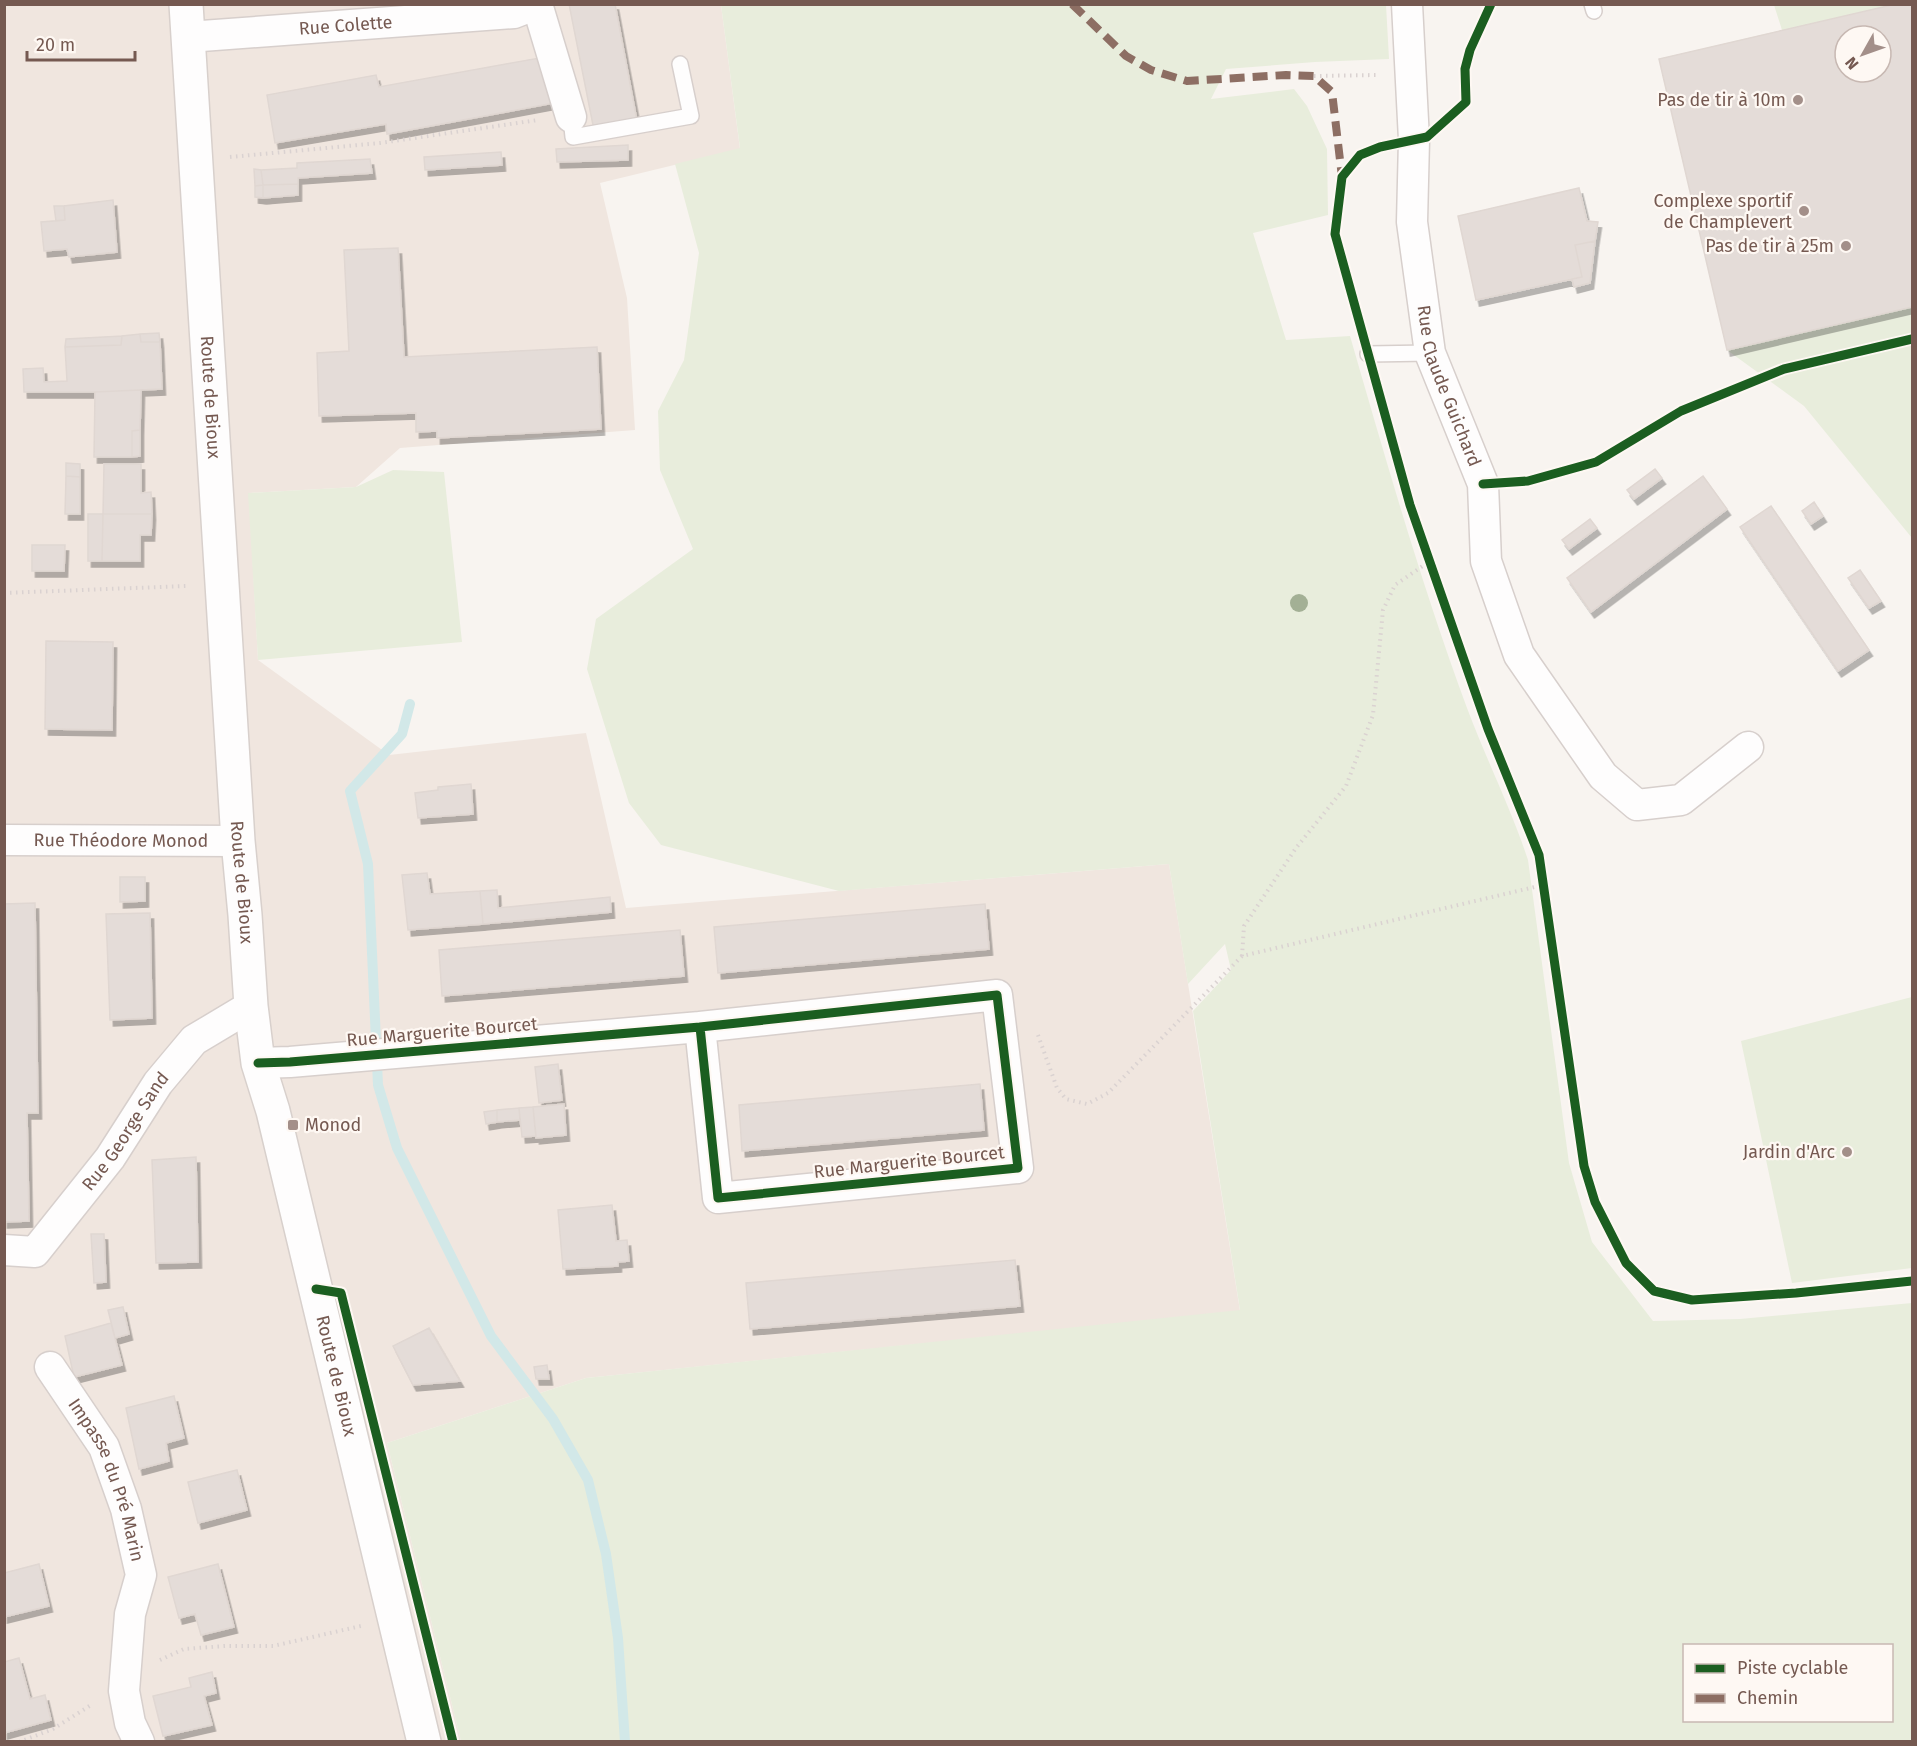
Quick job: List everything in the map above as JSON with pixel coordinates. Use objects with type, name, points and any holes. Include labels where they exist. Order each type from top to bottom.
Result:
[{"type":"main road","name":"Route de Bioux","points":[[186,4],[238,841],[251,1006],[258,1063],[276,1123],[424,1742]]},
{"type":"street","name":"Rue Colette","points":[[188,38],[514,13],[537,4],[571,117]]},
{"type":"street","name":"Rue Claude Guichard","points":[[1407,4],[1414,140],[1412,222],[1430,353],[1483,484],[1486,561],[1519,655],[1603,777],[1637,805],[1681,800],[1748,747]]},
{"type":"street","name":"Rue Théodore Monod","points":[[4,840],[238,841]]},
{"type":"street","name":"Rue Marguerite Bourcet","points":[[258,1063],[700,1027],[997,994],[1018,1168],[718,1198],[700,1027]]},
{"type":"street","name":"Rue George Sand","points":[[4,1251],[35,1252],[110,1158],[158,1083],[194,1040],[251,1006]]},
{"type":"street","name":"Impasse du Pré Marin","points":[[50,1367],[104,1447],[126,1509],[141,1575],[130,1614],[124,1685],[130,1723],[139,1742]]},
{"type":"lane","points":[[571,117],[573,137],[691,116],[680,64]]},
{"type":"lane","points":[[1368,354],[1430,353]]},
{"type":"path","points":[[1314,76],[1410,74]]},
{"type":"path","points":[[196,161],[380,143],[571,117]]},
{"type":"path","points":[[1242,956],[1244,926],[1296,848],[1346,786],[1373,715],[1383,610],[1395,585],[1430,561]]},
{"type":"path","points":[[4,593],[223,584]]},
{"type":"path","points":[[997,994],[1031,1015],[1057,1088],[1066,1099],[1088,1104],[1108,1093],[1242,956],[1543,885]]},
{"type":"path","points":[[19,1742],[53,1729],[124,1685],[150,1665],[184,1649],[273,1646],[394,1619]]},
{"type":"shaded area","points":[[5,5],[721,5],[740,149],[600,183],[627,298],[635,430],[400,448],[356,487],[249,493],[258,660],[389,755],[586,733],[626,908],[1169,864],[1240,1311],[586,1378],[387,1443],[461,1741],[5,1742]]},
{"type":"green space","points":[[721,5],[1386,5],[1389,59],[1226,69],[1211,99],[1294,89],[1307,106],[1327,149],[1328,215],[1253,233],[1286,340],[1350,336],[1435,616],[1467,708],[1528,860],[1569,1163],[1592,1242],[1653,1321],[1740,1319],[1912,1303],[1912,1741],[461,1741],[387,1443],[586,1378],[1240,1310],[1193,1011],[1231,970],[1225,944],[1188,984],[1169,864],[839,891],[661,845],[629,803],[587,669],[596,619],[693,549],[660,470],[658,411],[684,360],[699,253],[675,164],[740,148]]},
{"type":"green space","name":"Complexe sportif de Champlevert","points":[[1774,5],[1912,5],[1912,538],[1804,406],[1727,350],[1659,59],[1782,30]]},
{"type":"green space","points":[[393,470],[444,472],[462,642],[258,660],[248,493],[356,487]]},
{"type":"green space","name":"Jardin d'Arc","points":[[1912,997],[1912,1268],[1792,1283],[1741,1041]]},
{"type":"building","points":[[569,4],[615,4],[637,121],[594,130]]},
{"type":"building","name":"Complexe sportif de Champlevert","points":[[1896,4],[1912,4],[1912,307],[1727,350],[1659,59]]},
{"type":"building","points":[[545,57],[554,103],[387,134],[386,124],[275,143],[267,95],[376,75],[379,87]]},
{"type":"building","points":[[628,145],[628,160],[557,162],[556,149]]},
{"type":"building","points":[[501,152],[502,165],[425,170],[424,157]]},
{"type":"building","points":[[370,159],[372,173],[298,178],[298,184],[263,185],[261,170],[297,168],[297,163]]},
{"type":"building","points":[[254,169],[261,170],[263,185],[255,186]]},
{"type":"building","points":[[298,184],[298,195],[263,198],[263,185]]},
{"type":"building","points":[[263,185],[263,198],[255,197],[255,186]]},
{"type":"building","points":[[1579,188],[1587,221],[1598,222],[1595,241],[1575,245],[1582,277],[1476,300],[1458,216]]},
{"type":"building","points":[[113,200],[117,252],[69,257],[67,249],[44,251],[41,222],[65,220],[64,206]]},
{"type":"building","points":[[54,206],[64,206],[65,220],[56,221]]},
{"type":"building","points":[[1595,241],[1590,283],[1574,287],[1572,279],[1582,277],[1575,245]]},
{"type":"building","points":[[398,248],[404,357],[597,347],[601,429],[437,438],[437,431],[416,432],[416,413],[319,416],[317,353],[349,351],[344,250]]},
{"type":"building","points":[[159,333],[160,342],[141,342],[140,334]]},
{"type":"building","points":[[140,334],[141,342],[160,342],[162,389],[24,392],[23,369],[43,368],[44,382],[67,381],[65,347],[121,345],[122,336]]},
{"type":"building","points":[[122,336],[121,345],[65,347],[66,339]]},
{"type":"building","points":[[141,390],[140,430],[132,431],[132,457],[94,457],[95,392]]},
{"type":"building","points":[[140,430],[140,456],[132,457],[132,431]]},
{"type":"building","points":[[66,463],[80,464],[80,477],[66,476]]},
{"type":"building","points":[[104,464],[141,464],[141,493],[151,492],[152,514],[103,514]]},
{"type":"building","points":[[1655,469],[1662,478],[1634,499],[1627,490]]},
{"type":"building","points":[[66,476],[80,477],[80,514],[65,514]]},
{"type":"building","points":[[1703,476],[1727,509],[1591,612],[1567,578]]},
{"type":"building","points":[[1814,502],[1823,516],[1811,524],[1802,511]]},
{"type":"building","points":[[1771,506],[1869,650],[1838,671],[1740,527]]},
{"type":"building","points":[[88,514],[103,514],[102,561],[88,561]]},
{"type":"building","points":[[103,514],[152,514],[151,535],[140,535],[140,561],[102,561]]},
{"type":"building","points":[[1590,519],[1597,528],[1569,549],[1562,540]]},
{"type":"building","points":[[32,545],[65,545],[64,571],[32,571]]},
{"type":"building","points":[[1860,570],[1881,601],[1869,608],[1848,578]]},
{"type":"building","points":[[46,641],[113,642],[112,730],[45,729]]},
{"type":"building","points":[[471,784],[473,814],[418,818],[415,793],[438,790],[438,787]]},
{"type":"building","points":[[427,873],[430,894],[480,891],[483,924],[408,930],[402,875]]},
{"type":"building","points":[[120,877],[145,877],[145,901],[120,902]]},
{"type":"building","points":[[497,890],[498,908],[610,897],[611,912],[483,924],[480,891]]},
{"type":"building","points":[[35,903],[38,1113],[27,1113],[29,1221],[4,1222],[4,904]]},
{"type":"building","points":[[985,904],[989,949],[718,973],[714,927]]},
{"type":"building","points":[[150,913],[152,1018],[110,1020],[106,914]]},
{"type":"building","points":[[680,930],[684,976],[442,996],[439,950]]},
{"type":"building","points":[[558,1064],[562,1100],[539,1103],[535,1067]]},
{"type":"building","points":[[980,1084],[984,1130],[742,1151],[739,1105]]},
{"type":"building","points":[[564,1104],[566,1135],[536,1138],[533,1107]]},
{"type":"building","points":[[533,1107],[536,1136],[522,1137],[519,1108]]},
{"type":"building","points":[[519,1108],[520,1120],[497,1122],[497,1110]]},
{"type":"building","points":[[497,1110],[497,1122],[486,1124],[484,1112]]},
{"type":"building","points":[[196,1157],[198,1262],[156,1263],[152,1160]]},
{"type":"building","points":[[612,1205],[616,1241],[627,1240],[629,1261],[618,1262],[618,1266],[563,1269],[558,1210]]},
{"type":"building","points":[[91,1234],[104,1234],[106,1282],[94,1283]]},
{"type":"building","points":[[1015,1260],[1020,1306],[750,1329],[746,1283]]},
{"type":"building","points":[[123,1307],[129,1334],[115,1338],[108,1310]]},
{"type":"building","points":[[111,1323],[122,1365],[74,1377],[65,1336]]},
{"type":"building","points":[[429,1328],[460,1381],[413,1385],[393,1346]]},
{"type":"building","points":[[547,1365],[549,1379],[536,1379],[534,1367]]},
{"type":"building","points":[[174,1396],[184,1438],[166,1443],[169,1461],[139,1469],[126,1408]]},
{"type":"building","points":[[237,1470],[247,1510],[198,1523],[188,1482]]},
{"type":"building","points":[[39,1564],[49,1606],[4,1617],[4,1573]]},
{"type":"building","points":[[218,1564],[234,1627],[201,1635],[195,1614],[179,1618],[168,1577]]},
{"type":"building","points":[[19,1658],[30,1699],[45,1695],[51,1720],[4,1733],[4,1662]]},
{"type":"building","points":[[212,1672],[216,1693],[204,1696],[212,1725],[163,1736],[153,1696],[191,1687],[189,1678]]},
{"type":"waterway","points":[[410,704],[402,734],[350,791],[368,864],[378,1085],[397,1148],[491,1336],[553,1419],[588,1480],[606,1554],[618,1638],[625,1742]]},
{"type":"marked path","points":[[1072,4],[1126,56],[1151,70],[1187,81],[1286,75],[1314,76],[1332,92],[1342,177]]},
{"type":"cycle path","points":[[1491,4],[1470,50],[1465,69],[1466,102],[1427,137],[1380,147],[1360,155],[1342,177],[1335,234],[1410,505],[1488,729],[1539,855],[1584,1166],[1595,1202],[1626,1263],[1654,1291],[1692,1300],[1796,1293],[1912,1281]]},
{"type":"cycle path","points":[[1483,484],[1528,481],[1596,462],[1681,411],[1784,369],[1912,339]]},
{"type":"cycle path","points":[[258,1063],[700,1027],[718,1198],[1018,1168],[997,995],[700,1027]]},
{"type":"cycle path","points":[[316,1289],[341,1293],[453,1742]]},
{"type":"place","name":"Pas de tir à 10m","points":[[1798,100]]},
{"type":"place","name":"Complexe sportif de Champlevert","points":[[1804,211]]},
{"type":"place","name":"Pas de tir à 25m","points":[[1846,246]]},
{"type":"place","name":"Monod","points":[[293,1125]]},
{"type":"place","name":"Jardin d'Arc","points":[[1847,1152]]}]
